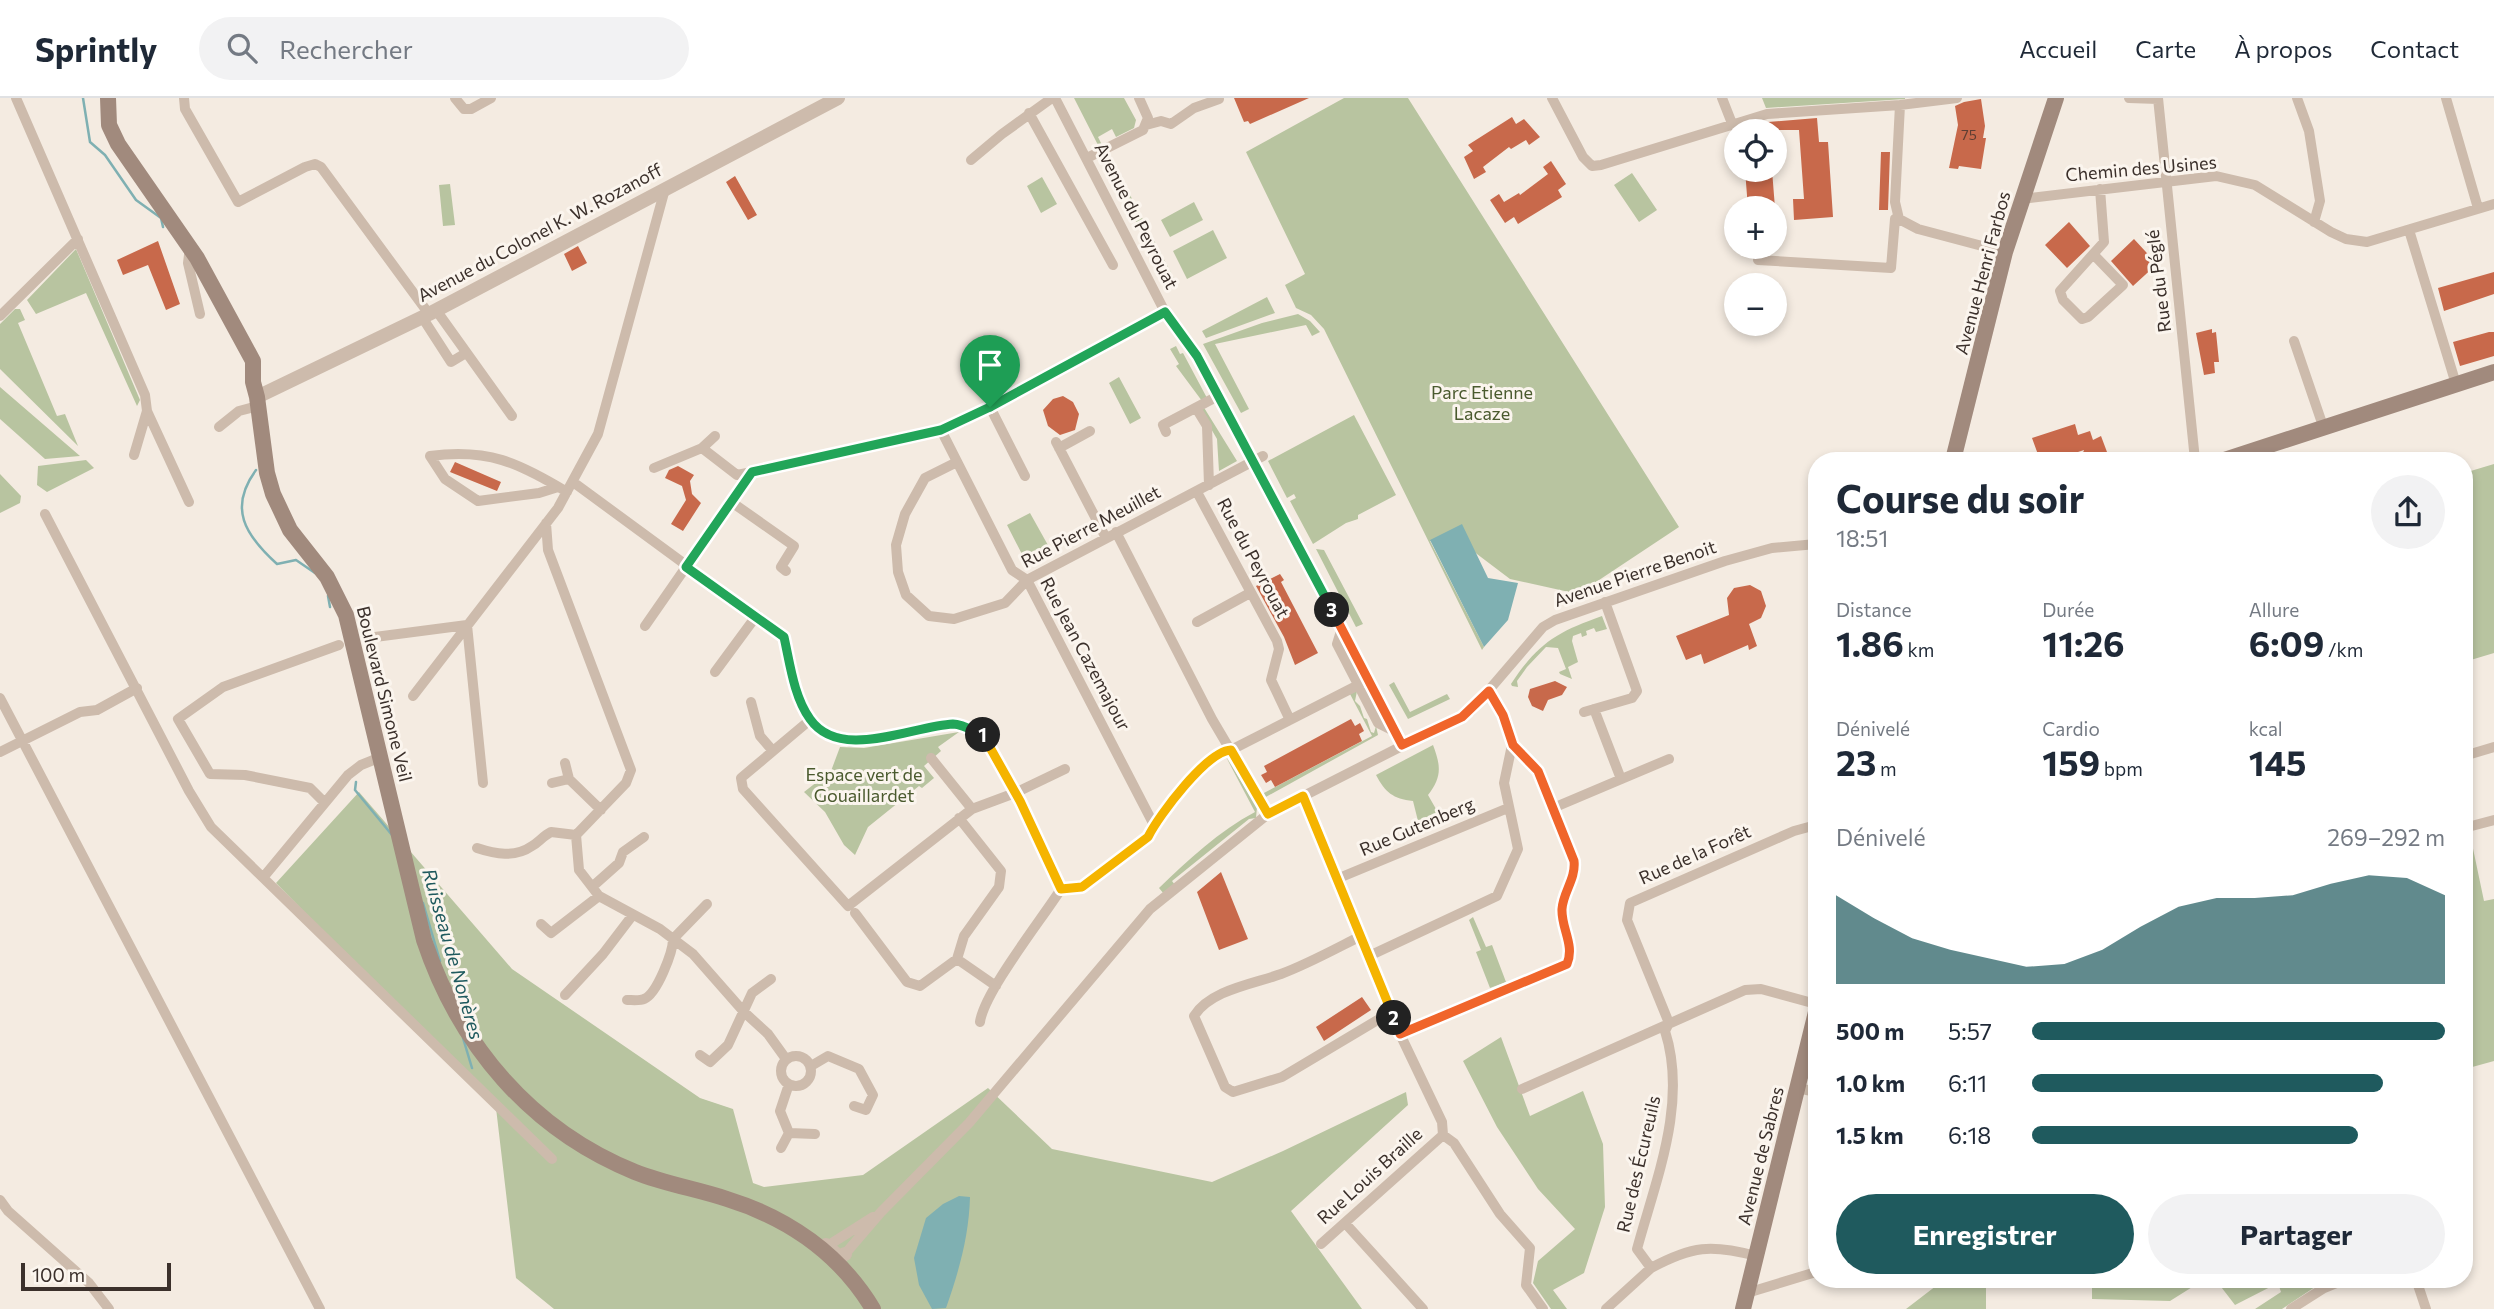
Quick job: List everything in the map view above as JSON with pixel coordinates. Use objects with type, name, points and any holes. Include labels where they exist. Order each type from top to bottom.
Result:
[{"type":"main road","name":"Boulevard Simone Veil","points":[[108,98],[109,125],[118,144],[190,247],[253,361],[253,382],[267,473],[273,494],[290,530],[327,577],[346,615],[417,913],[432,964],[451,1006],[482,1056],[502,1081],[540,1118],[582,1146],[638,1174],[725,1198],[845,1254],[878,1309]]},
{"type":"main road","name":"Avenue Henri Farbos","points":[[1955,452],[2005,252],[2056,98]]},
{"type":"main road","points":[[2247,452],[2494,372]]},
{"type":"main road","name":"Avenue de Sabres","points":[[1745,1301],[1808,1046]]},
{"type":"main road","name":"Boulevard Simone Veil","points":[[725,1198],[751,1200],[777,1210],[829,1248],[873,1309]]},
{"type":"street","points":[[16,98],[145,396],[146,411],[134,455]]},
{"type":"street","points":[[184,98],[185,109],[238,202],[305,167],[315,164],[321,167],[429,314],[466,353],[512,416]]},
{"type":"street","points":[[455,98],[464,109],[471,109],[491,98]]},
{"type":"street","name":"Avenue du Colonel K. W. Rozanoff","points":[[219,427],[239,411],[838,98]]},
{"type":"street","points":[[971,160],[1029,113],[1053,98]]},
{"type":"street","name":"Avenue du Peyrouat","points":[[1053,98],[1087,158],[1165,312],[1197,356],[1218,396],[1259,458],[1342,628],[1364,682],[1402,745]]},
{"type":"street","points":[[1087,158],[1143,130],[1148,118],[1139,98]]},
{"type":"street","points":[[1552,98],[1583,157],[1592,166],[1724,129]]},
{"type":"street","points":[[1722,98],[1730,119]]},
{"type":"street","points":[[1753,119],[1767,114],[1900,105],[1957,98]]},
{"type":"street","points":[[2129,98],[2158,99]]},
{"type":"street","points":[[2297,98],[2309,131],[2320,201],[2314,222]]},
{"type":"street","points":[[2446,98],[2478,208]]},
{"type":"street","points":[[1146,125],[1161,121],[1171,124],[1194,108],[1219,99]]},
{"type":"street","name":"Rue du Péglé","points":[[2158,99],[2194,452]]},
{"type":"street","points":[[1900,105],[1895,202],[1899,219],[1918,229],[2005,252]]},
{"type":"street","points":[[1029,113],[1113,265]]},
{"type":"street","name":"Chemin des Usines","points":[[2022,199],[2216,176],[2255,185],[2346,239],[2368,242],[2494,204]]},
{"type":"street","points":[[413,696],[546,523],[598,434],[665,189]]},
{"type":"street","points":[[2094,255],[2123,285],[2088,317],[2082,319],[2063,300],[2060,291],[2094,255],[2105,237],[2100,189]]},
{"type":"street","points":[[1758,260],[1891,268],[1895,219],[1899,219]]},
{"type":"street","points":[[2409,230],[2456,384]]},
{"type":"street","points":[[0,316],[78,239]]},
{"type":"street","points":[[190,247],[188,263],[200,314]]},
{"type":"street","points":[[702,448],[737,475],[941,430],[990,407],[1165,312]]},
{"type":"street","points":[[429,314],[451,362],[466,353]]},
{"type":"street","points":[[2294,341],[2323,426]]},
{"type":"street","points":[[1166,432],[1163,425],[1218,396]]},
{"type":"street","points":[[990,407],[1025,475]]},
{"type":"street","name":"Rue du Peyrouat","points":[[1196,408],[1207,426],[1209,485]]},
{"type":"street","points":[[146,411],[189,502]]},
{"type":"street","name":"Rue Jean Cazemajour","points":[[941,430],[1012,570],[1027,579],[1154,825]]},
{"type":"street","points":[[1090,431],[1057,445],[1111,535],[1268,814]]},
{"type":"street","points":[[654,468],[702,448],[715,436]]},
{"type":"street","points":[[566,487],[478,501],[445,479],[430,456],[468,453],[512,461],[566,487],[757,615],[784,637],[794,683],[810,720],[824,731],[850,742],[956,723],[984,735],[1061,889]]},
{"type":"street","name":"Rue Pierre Meuillet","points":[[957,462],[925,478],[905,514],[896,545],[898,572],[906,596],[929,616],[954,619],[1005,603],[1027,579],[1259,458]]},
{"type":"street","points":[[645,626],[752,472]]},
{"type":"street","name":"Rue du Peyrouat","points":[[1197,492],[1277,641],[1279,649],[1271,680],[1290,720]]},
{"type":"street","points":[[730,501],[794,546],[781,568],[786,571]]},
{"type":"street","points":[[45,514],[189,791],[211,827],[552,1158]]},
{"type":"street","points":[[546,523],[548,550],[631,770],[626,783],[576,835],[579,870],[595,892],[632,916],[660,929],[693,954],[744,1012],[768,1034],[786,1059]]},
{"type":"street","name":"Avenue Pierre Benoit","points":[[881,1212],[969,1123],[1150,909],[1268,814],[1462,717],[1489,691],[1543,627],[1555,620],[1695,570],[1772,548],[1808,545]]},
{"type":"street","points":[[1196,622],[1248,589]]},
{"type":"street","points":[[1605,602],[1637,691],[1632,698],[1589,711],[1621,779]]},
{"type":"street","points":[[715,671],[757,615]]},
{"type":"street","points":[[375,637],[467,625]]},
{"type":"street","points":[[467,625],[483,783]]},
{"type":"street","points":[[323,801],[310,788],[244,775],[210,774],[178,719],[223,687],[339,645]]},
{"type":"street","points":[[1061,889],[1082,887],[1148,837],[1154,825],[1207,763],[1223,751],[1231,750],[1364,682]]},
{"type":"street","points":[[0,752],[80,712],[97,710],[137,688]]},
{"type":"street","points":[[1400,1034],[1567,964],[1570,947],[1562,918],[1562,905],[1575,872],[1574,861],[1538,771],[1513,745],[1503,715],[1489,691]]},
{"type":"street","points":[[0,698],[24,739],[320,1309]]},
{"type":"street","points":[[751,702],[760,736],[773,751]]},
{"type":"street","points":[[810,720],[741,778],[743,789],[848,906],[972,809],[1015,793],[1065,769]]},
{"type":"street","points":[[1369,956],[1497,896],[1518,849],[1504,783],[1513,745]]},
{"type":"street","points":[[2473,753],[2494,747]]},
{"type":"street","points":[[265,874],[323,801],[348,775],[381,757]]},
{"type":"street","points":[[931,758],[972,809]]},
{"type":"street","points":[[1553,808],[1669,759]]},
{"type":"street","points":[[565,763],[569,779],[601,810]]},
{"type":"street","points":[[552,783],[569,779]]},
{"type":"street","points":[[1303,796],[1339,878],[1400,1034],[1442,1122],[1443,1135],[1454,1143],[1500,1214],[1531,1248],[1526,1285],[1543,1309]]},
{"type":"street","name":"Rue Gutenberg","points":[[1339,878],[1508,808]]},
{"type":"street","points":[[855,913],[907,982],[920,986],[957,959],[964,936],[999,887],[1001,871],[959,818]]},
{"type":"street","points":[[2473,826],[2494,820]]},
{"type":"street","name":"Rue de la Forêt","points":[[1669,1023],[1627,920],[1630,903],[1808,827]]},
{"type":"street","points":[[477,848],[495,855],[514,853],[533,846],[551,832],[576,835]]},
{"type":"street","points":[[541,924],[551,933],[595,892],[620,863],[623,852],[644,837]]},
{"type":"street","points":[[980,1023],[982,1009],[1061,889]]},
{"type":"street","points":[[627,1000],[643,1000],[653,993],[673,953],[673,939],[707,904]]},
{"type":"street","points":[[565,995],[603,954],[632,916]]},
{"type":"street","points":[[1361,936],[1282,974],[1243,985],[1200,1007],[1194,1016],[1225,1087],[1233,1091],[1282,1077],[1391,1012]]},
{"type":"street","points":[[957,959],[996,986]]},
{"type":"street","points":[[700,1055],[710,1062],[727,1045],[752,993],[771,979]]},
{"type":"street","points":[[1522,1090],[1749,989],[1808,1002]]},
{"type":"street","name":"Rue des Écureuils","points":[[1651,1268],[1637,1249],[1674,1102],[1669,1043],[1665,1031],[1669,1023]]},
{"type":"street","points":[[786,1059],[799,1055],[811,1066],[811,1074],[804,1084],[789,1084]]},
{"type":"street","points":[[811,1066],[828,1056],[859,1069],[873,1096],[866,1110],[854,1106]]},
{"type":"street","points":[[786,1059],[781,1071],[789,1084]]},
{"type":"street","points":[[789,1084],[780,1111],[789,1133]]},
{"type":"street","points":[[1798,1088],[1808,1090]]},
{"type":"street","points":[[789,1133],[816,1134]]},
{"type":"street","points":[[781,1148],[789,1133]]},
{"type":"street","name":"Rue Louis Braille","points":[[1321,1244],[1443,1135]]},
{"type":"street","points":[[0,1200],[8,1211],[89,1283],[109,1309]]},
{"type":"street","points":[[829,1248],[881,1212]]},
{"type":"street","points":[[845,1254],[881,1212]]},
{"type":"street","points":[[1345,1223],[1423,1309]]},
{"type":"street","points":[[1606,1309],[1651,1268],[1686,1251],[1713,1248],[1756,1256]]},
{"type":"street","points":[[1745,1301],[1808,1275]]},
{"type":"street","points":[[2291,1309],[2324,1288]]},
{"type":"street","points":[[2419,1288],[2426,1309]]},
{"type":"green space","points":[[1074,98],[1124,98],[1136,120],[1134,128],[1116,137],[1112,129],[1098,137],[1102,145],[1099,147]]},
{"type":"green space","name":"Parc Etienne Lacaze","points":[[1344,98],[1408,98],[1679,527],[1578,594],[1510,579],[1473,551],[1430,541],[1484,647],[1482,650],[1324,329],[1311,315],[1296,308],[1285,285],[1305,274],[1246,152]]},
{"type":"green space","points":[[1762,98],[1905,98],[1905,99],[1766,108]]},
{"type":"green space","points":[[1113,163],[1174,278],[1166,282],[1108,166]]},
{"type":"green space","points":[[1632,173],[1657,210],[1639,222],[1614,185]]},
{"type":"green space","points":[[1042,177],[1057,204],[1041,213],[1027,186]]},
{"type":"green space","points":[[450,184],[455,225],[443,226],[439,185]]},
{"type":"green space","points":[[1194,202],[1203,220],[1170,237],[1161,220]]},
{"type":"green space","points":[[1213,230],[1227,258],[1187,279],[1173,251]]},
{"type":"green space","points":[[76,249],[140,400],[137,406],[86,293],[36,314],[27,300]]},
{"type":"green space","points":[[1267,297],[1275,313],[1206,338],[1202,331]]},
{"type":"green space","points":[[15,309],[20,309],[25,320],[18,323],[57,416],[65,414],[78,446],[0,369],[0,324]]},
{"type":"green space","points":[[1298,314],[1310,321],[1320,332],[1312,336],[1306,325],[1215,344],[1249,409],[1241,413],[1203,344],[1262,323]]},
{"type":"green space","points":[[1176,346],[1180,354],[1183,353],[1207,398],[1202,401],[1176,366],[1179,364],[1170,349]]},
{"type":"green space","points":[[1119,377],[1141,418],[1130,424],[1109,383]]},
{"type":"green space","points":[[0,387],[80,456],[45,459],[0,419]]},
{"type":"green space","points":[[1203,406],[1237,461],[1219,471],[1217,439],[1199,408]]},
{"type":"green space","points":[[1354,415],[1396,495],[1313,544],[1290,501],[1296,498],[1294,494],[1287,498],[1268,461]]},
{"type":"green space","points":[[86,460],[94,468],[47,492],[37,485],[38,466]]},
{"type":"green space","points":[[2494,464],[2494,653],[2473,659],[2473,470]]},
{"type":"green space","points":[[0,474],[21,496],[20,503],[0,513]]},
{"type":"green space","points":[[1030,513],[1049,547],[1025,560],[1007,525]]},
{"type":"green space","points":[[1316,549],[1324,550],[1363,624],[1356,627]]},
{"type":"green space","points":[[1602,616],[1607,629],[1596,632],[1594,628],[1586,631],[1587,635],[1582,637],[1581,633],[1573,636],[1578,662],[1568,667],[1572,679],[1559,672],[1566,669],[1558,648],[1546,647],[1517,681],[1518,687],[1512,686],[1530,658],[1550,641]]},
{"type":"green space","points":[[1394,682],[1410,712],[1447,694],[1450,699],[1408,719],[1389,685]]},
{"type":"green space","points":[[1357,691],[1355,701],[1367,719],[1371,732],[1374,733],[1376,726],[1378,735],[1264,798],[1262,794],[1372,736],[1350,694]]},
{"type":"green space","name":"Espace vert de Gouaillardet","points":[[959,732],[938,747],[941,751],[924,766],[934,778],[922,788],[919,786],[868,827],[855,855],[844,845],[825,812],[804,792],[831,771],[840,747],[864,748]]},
{"type":"green space","points":[[1433,745],[1439,771],[1436,783],[1428,795],[1440,816],[1441,825],[1425,832],[1422,824],[1419,825],[1413,801],[1390,794],[1376,775]]},
{"type":"green space","points":[[1225,755],[1257,807],[1256,818],[1249,819],[1172,881],[1175,885],[1164,894],[1159,888],[1193,857],[1216,837],[1255,812]]},
{"type":"green space","points":[[359,792],[512,969],[700,1098],[733,1109],[753,1183],[764,1187],[863,1175],[988,1088],[1052,1149],[1212,1182],[1406,1092],[1408,1105],[1291,1211],[1362,1309],[554,1309],[516,1278],[496,1108],[276,883]]},
{"type":"green space","points":[[2473,849],[2484,901],[2494,899],[2494,1061],[2473,1067]]},
{"type":"green space","points":[[1473,917],[1486,947],[1492,945],[1506,982],[1490,988],[1476,952],[1481,950],[1469,920]]},
{"type":"green space","points":[[1501,1037],[1530,1116],[1583,1091],[1603,1144],[1605,1207],[1584,1273],[1553,1290],[1567,1309],[1551,1309],[1533,1283],[1538,1261],[1575,1229],[1538,1189],[1497,1127],[1463,1061]]},
{"type":"green space","points":[[1933,1288],[1986,1288],[1986,1309],[1906,1309]]},
{"type":"green space","points":[[2092,1288],[2191,1288],[2170,1301],[2092,1299]]},
{"type":"green space","points":[[2222,1288],[2268,1288],[2235,1305]]},
{"type":"green space","points":[[2280,1288],[2314,1288],[2282,1309],[2255,1309],[2281,1292]]},
{"type":"water","points":[[1462,524],[1488,578],[1518,583],[1508,620],[1484,647],[1430,540]]},
{"type":"water","points":[[959,1196],[970,1197],[968,1226],[962,1253],[946,1308],[932,1309],[919,1285],[914,1258],[926,1218],[943,1204]]},
{"type":"building","points":[[1234,98],[1309,98],[1250,124],[1248,121],[1244,122]]},
{"type":"building","points":[[1981,99],[1985,126],[1983,138],[1986,138],[1981,169],[1959,166],[1958,169],[1949,168],[1958,125],[1955,106]]},
{"type":"building","points":[[1512,117],[1516,124],[1524,119],[1540,137],[1529,145],[1526,140],[1511,149],[1509,147],[1483,167],[1486,172],[1474,179],[1464,157],[1473,151],[1468,145]]},
{"type":"building","points":[[1817,118],[1819,142],[1828,142],[1833,217],[1794,220],[1793,199],[1804,199],[1799,130],[1787,130],[1787,120]]},
{"type":"building","points":[[1881,152],[1890,152],[1888,210],[1879,210]]},
{"type":"building","points":[[1551,161],[1566,184],[1558,190],[1562,197],[1518,224],[1514,217],[1505,223],[1490,200],[1499,194],[1504,202],[1519,193],[1520,195],[1548,174],[1543,167]]},
{"type":"building","points":[[735,176],[757,215],[748,220],[726,182]]},
{"type":"building","points":[[1746,182],[1773,182],[1774,196],[1747,196]]},
{"type":"building","points":[[2069,222],[2090,246],[2067,268],[2045,245]]},
{"type":"building","points":[[2134,239],[2157,264],[2133,286],[2111,261]]},
{"type":"building","points":[[158,241],[180,304],[166,310],[148,265],[123,275],[117,260]]},
{"type":"building","points":[[578,246],[587,263],[572,271],[564,254]]},
{"type":"building","points":[[2494,272],[2494,294],[2444,311],[2438,288]]},
{"type":"building","points":[[2212,329],[2212,333],[2216,332],[2219,362],[2214,362],[2215,373],[2204,375],[2196,333]]},
{"type":"building","points":[[2494,332],[2494,356],[2460,366],[2453,342]]},
{"type":"building","points":[[1063,396],[1073,402],[1079,414],[1075,430],[1060,435],[1048,426],[1043,410],[1053,399]]},
{"type":"building","points":[[2075,424],[2078,435],[2090,431],[2093,440],[2101,436],[2107,452],[2037,452],[2032,438]]},
{"type":"building","points":[[455,462],[501,482],[497,491],[450,472]]},
{"type":"building","points":[[678,466],[694,475],[690,481],[692,494],[701,503],[683,531],[671,524],[686,500],[682,486],[665,478],[669,470]]},
{"type":"building","points":[[1280,574],[1284,580],[1281,582],[1318,653],[1295,665],[1284,637],[1256,586]]},
{"type":"building","points":[[1750,585],[1761,591],[1766,606],[1761,618],[1749,624],[1757,646],[1749,650],[1748,645],[1704,664],[1701,654],[1686,660],[1676,636],[1729,615],[1727,598],[1734,588]]},
{"type":"building","points":[[1555,681],[1567,687],[1562,695],[1548,700],[1543,711],[1532,706],[1528,697],[1530,689]]},
{"type":"building","points":[[1351,719],[1355,726],[1360,723],[1364,731],[1359,734],[1362,741],[1275,787],[1271,780],[1266,783],[1261,775],[1267,772],[1264,766]]},
{"type":"building","points":[[1221,872],[1248,939],[1219,950],[1197,892]]},
{"type":"building","points":[[1362,997],[1371,1010],[1324,1041],[1316,1027]]},
{"type":"waterway","name":"Ruisseau de Nonères","points":[[83,98],[90,142],[105,155],[136,200],[161,218],[163,227]]},
{"type":"waterway","name":"Ruisseau de Nonères","points":[[256,470],[243,497],[242,509],[249,532],[277,564],[296,560],[315,573]]},
{"type":"waterway","name":"Ruisseau de Nonères","points":[[328,596],[330,607]]},
{"type":"waterway","name":"Ruisseau de Nonères","points":[[356,782],[355,790],[392,835]]},
{"type":"waterway","name":"Ruisseau de Nonères","points":[[423,903],[440,961]]},
{"type":"waterway","name":"Ruisseau de Nonères","points":[[463,1038],[472,1068]]},
{"type":"route","points":[[1165,312],[1197,356],[1248,449],[1402,745],[1462,717],[1489,691],[1503,715],[1513,745],[1538,771],[1574,861],[1575,872],[1562,905],[1562,918],[1570,947],[1567,964],[1400,1034],[1339,878],[1303,796],[1268,814],[1231,750],[1223,751],[1198,772],[1154,825],[1148,837],[1082,887],[1061,889],[1020,801],[984,735],[956,723],[850,742],[824,731],[810,720],[794,683],[784,637],[757,615],[686,567],[752,472],[941,430],[990,407],[1165,312]]}]
